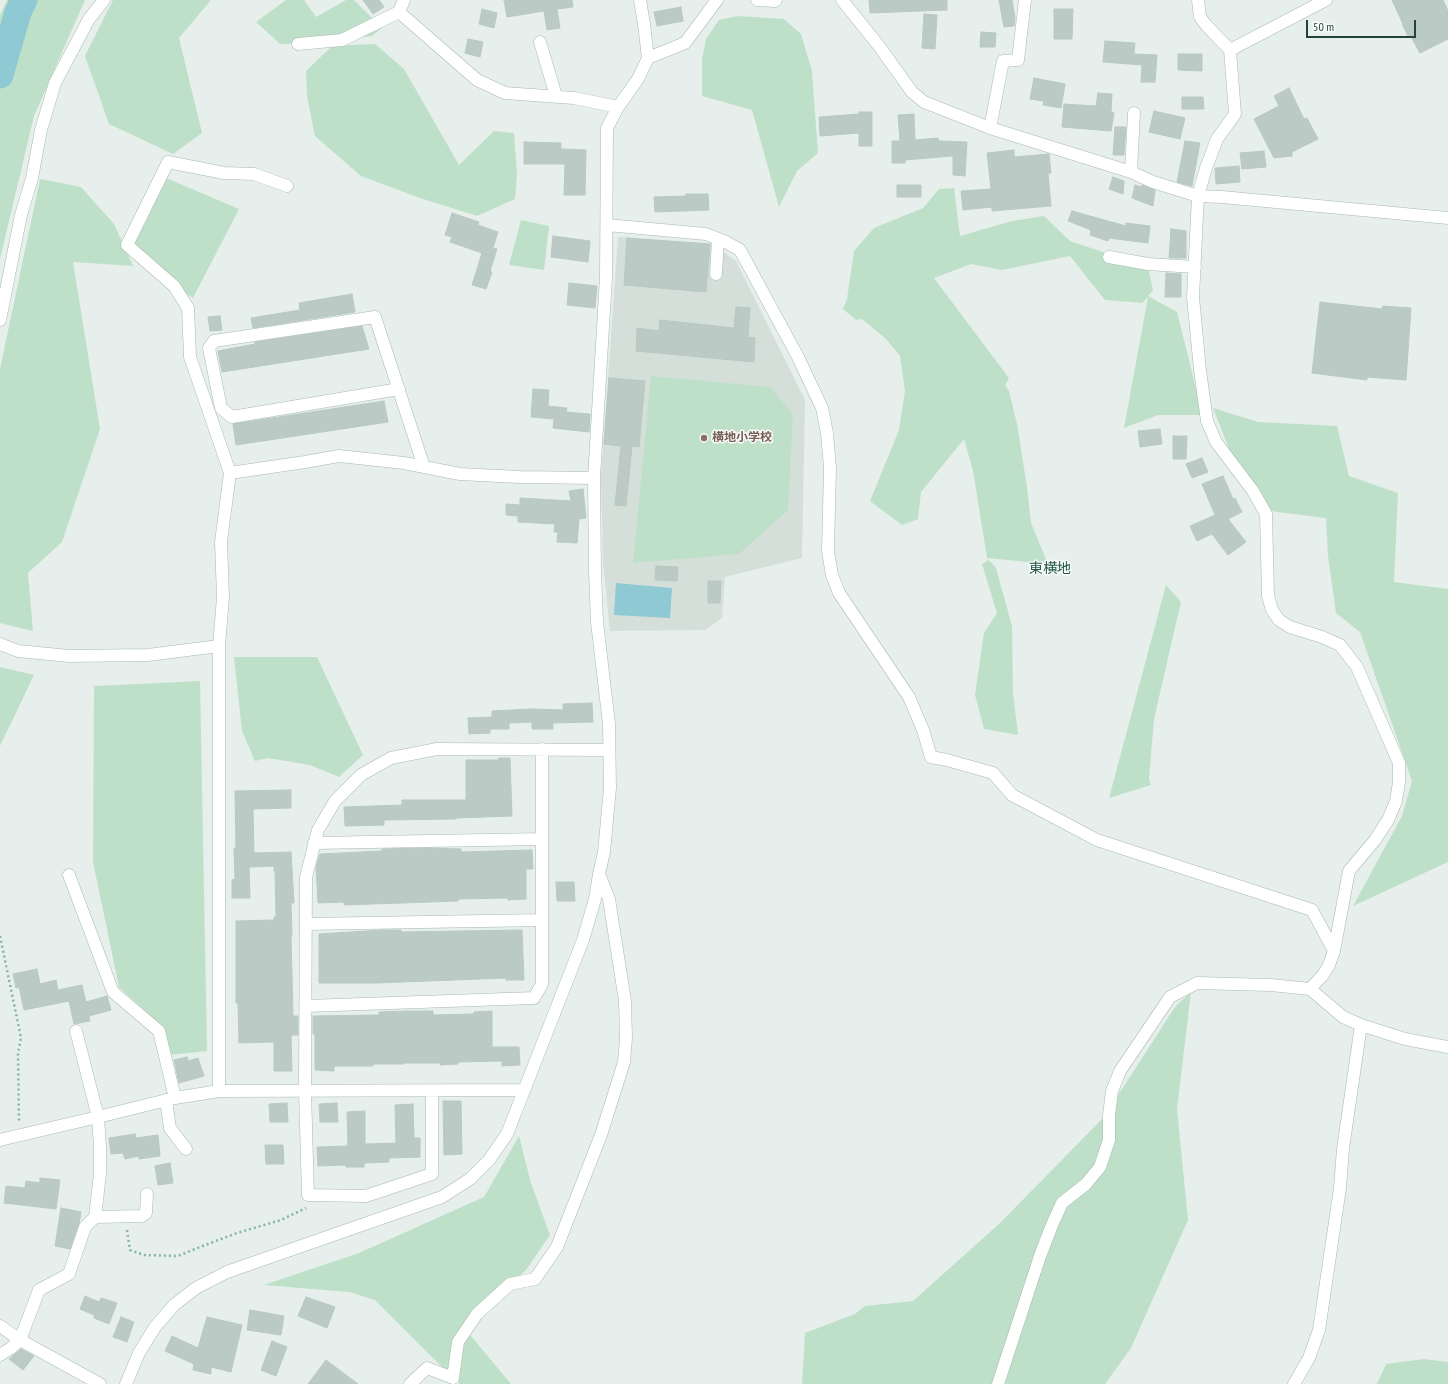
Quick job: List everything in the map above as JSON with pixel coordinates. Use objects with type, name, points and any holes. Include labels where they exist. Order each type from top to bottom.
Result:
[{"type":"street","points":[[0,320],[21,215],[32,178],[42,130],[55,84],[89,19],[104,0]]},
{"type":"street","points":[[298,44],[342,40],[399,12],[404,0]]},
{"type":"street","points":[[126,1384],[139,1353],[155,1327],[174,1305],[196,1288],[227,1272],[442,1197],[470,1179],[489,1160],[507,1134],[583,940],[595,899],[598,874],[604,852],[610,796],[610,750],[606,693],[596,622],[594,478],[606,277],[607,128],[618,107],[638,79],[648,58],[640,0]]},
{"type":"street","points":[[648,58],[685,42],[717,0]]},
{"type":"street","points":[[757,0],[776,0]]},
{"type":"street","points":[[842,0],[879,46],[912,92],[924,102],[990,128],[1131,172],[1153,182],[1198,196],[1448,218]]},
{"type":"street","points":[[990,128],[1004,61],[1018,60],[1026,0]]},
{"type":"street","points":[[1198,0],[1200,17],[1230,50],[1235,114],[1217,139],[1206,168],[1198,196],[1193,297],[1200,370],[1207,421],[1216,442],[1253,491],[1266,514],[1268,596],[1272,610],[1280,620],[1290,627],[1322,637],[1340,645],[1357,667],[1399,763],[1400,782],[1396,801],[1388,820],[1375,840],[1349,871],[1334,951],[1329,965],[1323,975],[1310,989]]},
{"type":"street","points":[[1230,50],[1326,0]]},
{"type":"street","points":[[399,12],[476,80],[505,92],[574,98],[618,107]]},
{"type":"street","points":[[540,42],[556,96]]},
{"type":"street","points":[[1131,172],[1134,113]]},
{"type":"street","points":[[219,1091],[219,646],[223,597],[221,542],[230,473],[190,357],[188,308],[174,286],[127,245],[168,162],[224,173],[254,174],[287,186]]},
{"type":"street","points":[[607,225],[706,234],[740,250],[798,357],[822,408],[827,433],[830,468],[828,551],[832,575],[839,592],[909,697],[923,730],[931,757],[993,773],[1012,795],[1097,840],[1312,910],[1334,951]]},
{"type":"street","points":[[716,274],[718,239]]},
{"type":"street","points":[[1109,257],[1148,264],[1195,267]]},
{"type":"street","points":[[399,389],[232,416],[221,408],[209,348],[214,341],[375,317],[399,389],[424,467]]},
{"type":"street","points":[[230,473],[339,456],[404,463],[460,474],[594,478]]},
{"type":"street","points":[[0,644],[18,651],[69,656],[148,655],[219,646]]},
{"type":"street","points":[[432,1090],[432,1174],[366,1196],[308,1195],[305,1091],[306,877],[318,830],[335,801],[361,775],[391,758],[437,749],[610,750]]},
{"type":"street","points":[[306,1006],[534,998],[542,984],[542,749]]},
{"type":"street","points":[[314,843],[542,839]]},
{"type":"street","points":[[410,1384],[427,1368],[453,1378],[458,1342],[477,1314],[510,1284],[535,1280],[557,1247],[601,1135],[624,1062],[626,1038],[625,1001],[610,899],[598,874]]},
{"type":"street","points":[[69,875],[113,992],[159,1031],[171,1099],[170,1128],[186,1149]]},
{"type":"street","points":[[306,924],[542,920]]},
{"type":"street","points":[[998,1384],[1040,1256],[1062,1203],[1086,1184],[1100,1167],[1109,1140],[1109,1115],[1112,1091],[1120,1071],[1170,997],[1197,983],[1271,985],[1310,989],[1343,1017],[1361,1025],[1405,1039],[1448,1047]]},
{"type":"street","points":[[1294,1384],[1309,1358],[1319,1330],[1340,1188],[1343,1149],[1361,1025]]},
{"type":"street","points":[[0,1355],[20,1340],[39,1290],[69,1274],[85,1227],[95,1217],[100,1174],[98,1117],[76,1031]]},
{"type":"street","points":[[0,1140],[171,1099],[219,1091],[524,1090]]},
{"type":"street","points":[[95,1217],[142,1216],[146,1213],[147,1194]]},
{"type":"street","points":[[0,1326],[20,1340],[100,1384]]},
{"type":"path","points":[[0,936],[21,1038],[18,1052],[20,1136]]},
{"type":"path","points":[[125,1217],[130,1250],[144,1255],[178,1256],[230,1236],[281,1220],[306,1208],[308,1195]]},
{"type":"shaded area","name":"横地小学校","points":[[618,237],[713,244],[736,261],[805,400],[802,558],[725,577],[722,618],[705,630],[610,631],[603,562],[601,477]]},
{"type":"green space","points":[[7,0],[85,0],[34,116],[0,259],[0,15]]},
{"type":"green space","points":[[113,0],[211,0],[179,38],[202,133],[173,154],[109,124],[85,56]]},
{"type":"green space","points":[[286,0],[304,0],[316,17],[346,0],[354,0],[383,27],[372,36],[317,43],[280,44],[256,22]]},
{"type":"green space","points":[[737,16],[784,19],[801,34],[812,71],[818,153],[797,171],[779,207],[752,110],[702,96],[702,59],[706,39],[719,20]]},
{"type":"green space","points":[[375,44],[404,69],[459,165],[494,131],[514,133],[517,175],[515,199],[477,216],[420,198],[361,176],[315,136],[307,96],[306,71],[332,46]]},
{"type":"green space","points":[[166,178],[239,209],[193,298],[138,264],[128,238]]},
{"type":"green space","points":[[40,179],[81,187],[114,224],[133,266],[73,262],[100,429],[62,542],[28,573],[33,631],[0,623],[0,369]]},
{"type":"green space","points":[[954,188],[960,236],[1012,221],[1044,216],[1070,241],[1148,267],[1153,290],[1148,296],[1177,312],[1190,364],[1202,415],[1158,415],[1124,428],[1148,297],[1142,303],[1105,300],[1070,256],[1002,270],[971,264],[934,278],[1009,378],[1005,385],[1009,391],[1017,424],[1031,523],[1048,564],[987,558],[973,471],[964,439],[921,492],[918,519],[902,525],[870,501],[899,430],[905,391],[900,356],[886,339],[862,319],[856,320],[843,309],[847,299],[854,251],[874,228],[923,208],[939,189]]},
{"type":"green space","points":[[521,220],[549,226],[544,270],[509,265]]},
{"type":"green space","points":[[651,376],[770,387],[793,414],[788,510],[739,554],[633,563]]},
{"type":"green space","points":[[1213,408],[1258,422],[1337,426],[1349,476],[1398,493],[1394,582],[1448,589],[1448,862],[1353,906],[1402,816],[1412,781],[1360,632],[1336,613],[1328,556],[1326,518],[1270,511],[1235,464]]},
{"type":"green space","points":[[989,560],[996,568],[1012,626],[1013,693],[1018,735],[984,729],[975,695],[984,633],[997,613],[982,564]]},
{"type":"green space","points":[[1166,585],[1181,602],[1154,719],[1149,779],[1151,785],[1109,798]]},
{"type":"green space","points":[[234,657],[317,657],[363,755],[339,777],[310,765],[268,758],[255,761],[242,731]]},
{"type":"green space","points":[[0,667],[34,675],[0,746]]},
{"type":"green space","points":[[200,681],[207,1051],[170,1055],[162,1026],[119,987],[93,862],[94,686]]},
{"type":"green space","points":[[1191,992],[1177,1109],[1188,1220],[1131,1348],[1105,1384],[802,1384],[805,1333],[855,1314],[865,1306],[913,1301],[999,1224],[1104,1117],[1175,1007]]},
{"type":"green space","points":[[519,1136],[531,1183],[550,1235],[526,1270],[477,1314],[466,1330],[511,1384],[459,1384],[458,1377],[453,1378],[375,1300],[349,1292],[264,1285],[359,1253],[484,1197]]},
{"type":"green space","points":[[1424,1359],[1448,1362],[1448,1384],[1377,1384],[1386,1364]]},
{"type":"water","points":[[616,583],[672,588],[670,618],[614,615]]},
{"type":"building","points":[[363,0],[379,0],[384,7],[373,14]]},
{"type":"building","points":[[504,0],[572,0],[573,7],[557,9],[560,28],[547,30],[544,11],[507,17]]},
{"type":"building","points":[[869,0],[947,0],[947,10],[870,13]]},
{"type":"building","points":[[999,0],[1012,0],[1015,18],[1014,26],[1004,27]]},
{"type":"building","points":[[1392,0],[1443,0],[1448,11],[1448,39],[1420,53],[1410,35],[1408,36]]},
{"type":"building","points":[[681,7],[683,21],[657,26],[654,12]]},
{"type":"building","points":[[482,9],[497,13],[494,28],[479,24]]},
{"type":"building","points":[[1054,9],[1073,9],[1072,39],[1054,39]]},
{"type":"building","points":[[924,14],[937,15],[935,49],[922,48]]},
{"type":"building","points":[[981,32],[996,33],[995,47],[980,47]]},
{"type":"building","points":[[468,39],[483,42],[480,57],[465,53]]},
{"type":"building","points":[[1105,41],[1135,43],[1134,54],[1157,55],[1155,82],[1141,82],[1142,65],[1103,62]]},
{"type":"building","points":[[1178,54],[1202,54],[1202,71],[1178,70]]},
{"type":"building","points":[[1034,78],[1065,84],[1061,108],[1043,105],[1044,101],[1030,99]]},
{"type":"building","points":[[1289,88],[1304,119],[1307,118],[1318,139],[1292,152],[1292,156],[1274,158],[1254,119],[1279,106],[1274,96]]},
{"type":"building","points":[[1098,93],[1112,94],[1111,112],[1114,113],[1111,131],[1062,127],[1064,104],[1096,106]]},
{"type":"building","points":[[1182,97],[1203,97],[1204,109],[1182,109]]},
{"type":"building","points":[[1154,111],[1185,118],[1180,139],[1149,132]]},
{"type":"building","points":[[859,112],[872,112],[872,146],[859,146],[859,133],[820,136],[819,117],[859,114]]},
{"type":"building","points":[[914,114],[915,140],[938,138],[939,141],[967,142],[965,176],[953,175],[953,156],[905,160],[905,163],[892,163],[892,141],[900,141],[898,115]]},
{"type":"building","points":[[1115,127],[1126,127],[1124,155],[1113,155]]},
{"type":"building","points":[[1185,141],[1200,143],[1192,186],[1177,182]]},
{"type":"building","points":[[524,142],[561,143],[561,149],[586,150],[585,195],[564,195],[565,164],[524,164]]},
{"type":"building","points":[[1014,150],[1014,157],[1049,154],[1051,173],[1048,173],[1051,206],[992,211],[992,207],[963,210],[961,191],[991,189],[987,153]]},
{"type":"building","points":[[1264,151],[1266,167],[1242,169],[1240,153]]},
{"type":"building","points":[[1239,166],[1240,182],[1216,184],[1215,168]]},
{"type":"building","points":[[1113,177],[1124,181],[1123,194],[1109,189]]},
{"type":"building","points":[[897,185],[921,185],[921,197],[897,197]]},
{"type":"building","points":[[1135,185],[1141,187],[1142,185],[1155,190],[1153,206],[1132,198]]},
{"type":"building","points":[[686,194],[708,194],[709,210],[655,212],[654,197],[686,196]]},
{"type":"building","points":[[1072,211],[1126,226],[1126,223],[1150,226],[1148,243],[1109,238],[1108,241],[1090,235],[1091,230],[1068,221]]},
{"type":"building","points":[[452,213],[479,222],[478,225],[498,232],[493,248],[497,249],[490,271],[492,272],[486,289],[472,285],[482,253],[450,242],[452,237],[445,235]]},
{"type":"building","points":[[1171,229],[1186,231],[1186,258],[1169,258]]},
{"type":"building","points":[[553,236],[590,241],[588,262],[551,257]]},
{"type":"building","points":[[627,238],[710,244],[706,292],[624,285]]},
{"type":"building","points":[[1166,273],[1181,274],[1181,297],[1165,297]]},
{"type":"building","points":[[569,283],[597,286],[595,308],[567,305]]},
{"type":"building","points":[[352,294],[355,312],[253,328],[251,318],[300,310],[299,303]]},
{"type":"building","points":[[1320,302],[1382,309],[1383,306],[1411,308],[1406,380],[1367,377],[1367,380],[1312,373]]},
{"type":"building","points":[[736,307],[750,308],[748,337],[755,338],[754,362],[636,351],[637,328],[659,331],[660,320],[734,328]]},
{"type":"building","points":[[220,316],[222,330],[210,331],[208,317]]},
{"type":"building","points":[[362,326],[369,349],[222,372],[218,351],[255,344],[255,342]]},
{"type":"building","points":[[609,378],[645,381],[639,447],[632,446],[626,506],[615,505],[621,446],[604,444]]},
{"type":"building","points":[[533,389],[549,390],[548,406],[567,408],[566,412],[590,414],[589,432],[553,428],[554,419],[531,417]]},
{"type":"building","points":[[384,401],[388,422],[236,445],[233,424]]},
{"type":"building","points":[[1160,429],[1162,444],[1140,447],[1138,431]]},
{"type":"building","points":[[1173,436],[1187,436],[1186,459],[1173,459]]},
{"type":"building","points":[[1202,458],[1208,472],[1192,478],[1186,464]]},
{"type":"building","points":[[1223,476],[1233,499],[1235,498],[1242,512],[1228,519],[1246,542],[1228,555],[1212,534],[1197,541],[1190,526],[1215,515],[1202,484]]},
{"type":"building","points":[[583,489],[586,518],[579,519],[577,543],[557,542],[558,532],[554,532],[555,524],[518,522],[518,516],[506,515],[506,504],[520,505],[520,498],[571,501],[569,491]]},
{"type":"building","points":[[656,566],[678,567],[677,581],[655,580]]},
{"type":"building","points":[[708,581],[721,581],[720,603],[708,603]]},
{"type":"building","points":[[592,703],[593,722],[553,723],[553,729],[532,729],[532,722],[509,723],[509,729],[490,729],[490,733],[469,734],[468,718],[492,717],[492,711],[532,709],[563,710],[563,704]]},
{"type":"building","points":[[499,758],[510,758],[512,816],[456,819],[384,820],[384,825],[345,826],[344,807],[402,805],[402,800],[466,800],[466,760],[499,760]]},
{"type":"building","points":[[291,790],[291,808],[253,809],[254,853],[291,852],[294,903],[291,903],[293,1016],[298,1016],[298,1035],[292,1035],[291,1038],[292,1071],[274,1071],[274,1042],[239,1043],[238,1003],[236,1003],[236,921],[274,920],[274,917],[276,917],[274,866],[249,867],[250,898],[232,898],[232,880],[235,879],[234,848],[236,848],[235,791]]},
{"type":"building","points":[[382,849],[461,849],[461,852],[532,850],[533,869],[526,869],[526,899],[458,899],[458,901],[344,905],[344,902],[318,903],[316,867],[320,854],[382,851]]},
{"type":"building","points":[[556,882],[574,882],[575,901],[557,901]]},
{"type":"building","points":[[401,930],[401,932],[522,930],[524,980],[506,980],[506,978],[377,983],[319,983],[319,934]]},
{"type":"building","points":[[37,969],[40,984],[56,980],[58,990],[82,985],[86,1002],[107,996],[111,1010],[89,1016],[90,1021],[74,1024],[69,1001],[24,1010],[19,987],[16,988],[13,974]]},
{"type":"building","points":[[433,1011],[433,1015],[474,1014],[474,1012],[492,1011],[492,1047],[519,1047],[520,1065],[502,1066],[502,1061],[458,1062],[458,1064],[440,1065],[440,1063],[404,1063],[373,1064],[373,1066],[334,1066],[334,1071],[315,1070],[315,1034],[313,1034],[313,1016],[379,1015],[379,1012]]},
{"type":"building","points":[[187,1057],[188,1061],[198,1058],[204,1076],[179,1083],[174,1060]]},
{"type":"building","points":[[443,1101],[461,1101],[462,1154],[444,1155]]},
{"type":"building","points":[[287,1103],[288,1122],[270,1122],[269,1104]]},
{"type":"building","points":[[337,1103],[338,1122],[320,1122],[319,1104]]},
{"type":"building","points":[[413,1104],[414,1138],[420,1138],[420,1157],[389,1158],[389,1162],[364,1163],[364,1167],[346,1167],[346,1165],[318,1166],[317,1147],[348,1146],[347,1112],[365,1111],[365,1144],[396,1143],[395,1105]]},
{"type":"building","points":[[135,1134],[136,1138],[158,1135],[160,1156],[139,1159],[139,1156],[125,1159],[123,1153],[111,1154],[109,1138]]},
{"type":"building","points":[[265,1145],[283,1145],[284,1164],[266,1164]]},
{"type":"building","points":[[170,1163],[173,1183],[158,1185],[155,1166]]},
{"type":"building","points":[[40,1178],[60,1180],[56,1209],[4,1203],[6,1186],[25,1188],[26,1181],[40,1183]]},
{"type":"building","points":[[61,1208],[81,1212],[79,1224],[70,1249],[55,1246]]},
{"type":"building","points":[[85,1296],[99,1302],[101,1298],[117,1303],[109,1324],[94,1318],[94,1315],[80,1309]]},
{"type":"building","points":[[306,1297],[335,1307],[327,1328],[298,1316]]},
{"type":"building","points":[[250,1310],[284,1316],[281,1335],[247,1330]]},
{"type":"building","points":[[121,1317],[134,1322],[127,1342],[113,1337]]},
{"type":"building","points":[[207,1317],[242,1325],[231,1372],[211,1367],[211,1374],[193,1370],[194,1364],[165,1351],[172,1336],[198,1348]]},
{"type":"building","points":[[272,1341],[287,1347],[276,1376],[261,1370]]},
{"type":"building","points":[[21,1349],[34,1356],[23,1370],[9,1359]]},
{"type":"building","points":[[326,1360],[358,1384],[308,1384]]},
{"type":"waterway","points":[[0,75],[18,12],[24,0]]},
{"type":"place","name":"横地小学校","points":[[704,438]]},
{"type":"district","name":"東横地","points":[[1050,569]]}]
